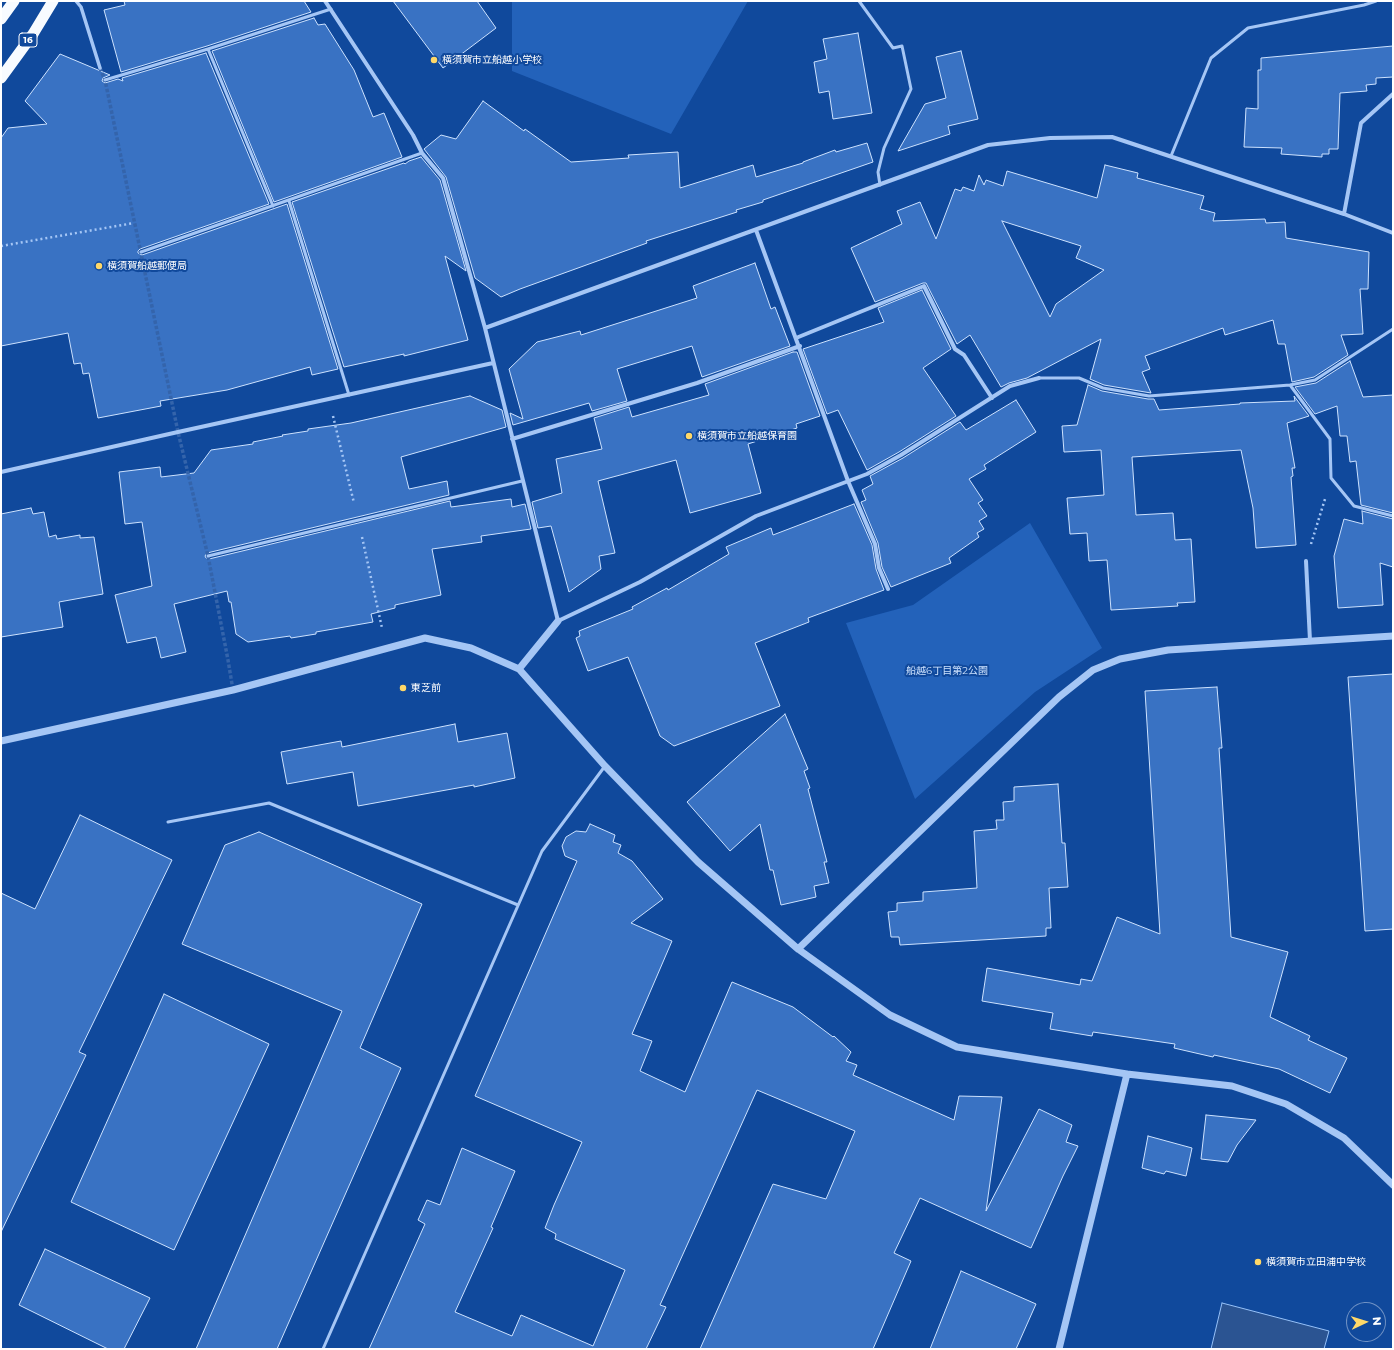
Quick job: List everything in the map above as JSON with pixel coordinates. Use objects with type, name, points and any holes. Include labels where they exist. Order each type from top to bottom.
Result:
[{"type":"highway","points":[[1,19],[14,1]]},
{"type":"highway","name":"16","points":[[1,78],[33,34],[53,1]]},
{"type":"street","points":[[76,1],[81,7],[100,68]]},
{"type":"street","points":[[325,1],[413,135],[422,153],[443,178],[485,328],[558,621]]},
{"type":"street","points":[[1344,214],[1361,123],[1393,94]]},
{"type":"street","points":[[485,328],[988,145],[1050,138],[1112,138],[1171,156],[1344,214],[1393,233]]},
{"type":"street","points":[[756,230],[800,346],[848,481],[875,544],[879,568],[888,589]]},
{"type":"street","points":[[796,338],[924,286],[955,349],[964,354],[992,398]]},
{"type":"street","points":[[512,439],[697,383],[800,346]]},
{"type":"street","points":[[1,472],[493,363]]},
{"type":"street","points":[[518,669],[558,621],[640,582],[756,516],[867,474],[894,459],[1010,386],[1039,378]]},
{"type":"street","points":[[1306,561],[1310,641]]},
{"type":"street","points":[[798,948],[1059,697],[1093,670],[1120,659],[1168,650],[1393,636]]},
{"type":"street","points":[[1,741],[233,690],[426,638],[471,648],[518,669],[605,766],[698,862],[798,948],[890,1015],[957,1047],[1126,1074],[1232,1086],[1286,1104],[1344,1138],[1393,1185]]},
{"type":"street","points":[[1059,1349],[1126,1074]]},
{"type":"lane","points":[[858,1],[894,48],[902,46],[911,89],[884,148],[878,172],[880,185]]},
{"type":"lane","points":[[1171,156],[1211,58],[1248,28],[1364,5],[1376,1]]},
{"type":"lane","points":[[105,80],[208,49],[331,9]]},
{"type":"lane","points":[[208,49],[272,206]]},
{"type":"lane","points":[[141,252],[422,153]]},
{"type":"lane","points":[[289,201],[349,395]]},
{"type":"lane","points":[[1039,378],[1079,378],[1102,388],[1149,396],[1290,385],[1315,380],[1393,329]]},
{"type":"lane","points":[[1290,385],[1330,439],[1332,478],[1354,506],[1393,516]]},
{"type":"lane","points":[[208,556],[522,481]]},
{"type":"lane","points":[[324,1349],[542,851],[605,766]]},
{"type":"lane","points":[[168,822],[269,803],[518,905]]},
{"type":"path","points":[[1,246],[134,223]]},
{"type":"path","points":[[1306,561],[1332,478]]},
{"type":"green space","points":[[512,1],[748,1],[671,134],[512,71]]},
{"type":"green space","name":"船越6丁目第2公園","points":[[1030,523],[1102,648],[1035,692],[915,799],[846,623],[913,605]]},
{"type":"shaded area","points":[[1222,1303],[1329,1331],[1324,1349],[1211,1349]]},
{"type":"building","points":[[124,1],[304,1],[311,12],[121,72],[104,10],[125,5]]},
{"type":"building","points":[[393,1],[477,1],[496,28],[443,68]]},
{"type":"building","points":[[314,18],[318,25],[325,24],[354,70],[373,117],[384,113],[402,157],[274,202],[212,51]]},
{"type":"building","points":[[858,33],[872,113],[833,119],[829,91],[819,93],[814,62],[827,59],[823,39]]},
{"type":"building","points":[[1393,46],[1393,77],[1376,78],[1376,84],[1366,85],[1367,91],[1340,93],[1338,149],[1329,149],[1329,154],[1322,154],[1322,157],[1281,154],[1282,148],[1244,147],[1246,108],[1258,109],[1258,70],[1261,70],[1261,58]]},
{"type":"building","points":[[961,51],[978,119],[948,126],[950,134],[898,151],[925,104],[946,98],[936,57]]},
{"type":"building","points":[[206,53],[269,204],[140,249],[138,253],[142,255],[287,204],[338,369],[312,375],[310,367],[227,390],[160,401],[161,406],[98,418],[89,373],[83,374],[81,363],[74,364],[68,333],[1,346],[1,138],[8,128],[47,124],[25,101],[60,54],[110,75],[103,78],[102,81],[105,83],[118,79],[123,81],[122,78]]},
{"type":"building","points":[[483,101],[524,131],[525,129],[571,162],[629,158],[628,155],[678,152],[680,188],[753,165],[756,177],[803,163],[835,150],[836,152],[867,143],[873,162],[763,200],[763,202],[736,210],[737,212],[646,241],[647,243],[501,297],[475,278],[446,177],[424,149],[441,135],[456,139]]},
{"type":"building","points":[[421,157],[440,180],[466,271],[445,256],[468,340],[404,356],[404,354],[344,367],[292,202],[404,163],[405,164]]},
{"type":"building","points":[[1105,165],[1138,173],[1137,178],[1204,196],[1200,209],[1215,213],[1213,221],[1265,219],[1266,223],[1285,222],[1286,238],[1369,252],[1368,289],[1360,289],[1363,334],[1341,335],[1348,355],[1314,377],[1292,382],[1285,344],[1278,344],[1273,320],[1225,335],[1223,328],[1145,356],[1150,369],[1142,372],[1151,393],[1104,385],[1090,379],[1101,339],[1027,378],[1001,387],[970,335],[957,344],[926,283],[875,302],[851,248],[902,224],[897,211],[920,202],[936,239],[955,189],[961,191],[963,187],[974,191],[979,175],[984,185],[986,180],[1003,186],[1007,171],[1097,198]],"holes":[[[1002,221],[1081,246],[1076,258],[1104,270],[1056,304],[1050,317]]]},
{"type":"building","points":[[755,263],[771,309],[775,307],[790,346],[702,377],[692,346],[617,369],[627,401],[592,411],[589,403],[513,425],[510,413],[523,419],[509,369],[537,342],[580,331],[581,335],[697,298],[693,286]]},
{"type":"building","points":[[922,290],[951,349],[923,368],[956,416],[899,452],[867,470],[838,410],[827,414],[803,349],[884,322],[878,308]]},
{"type":"building","points":[[793,352],[797,352],[820,416],[796,424],[797,428],[748,444],[761,493],[690,513],[676,460],[598,481],[615,553],[599,556],[601,569],[569,592],[551,526],[538,528],[532,502],[562,493],[556,459],[602,449],[594,418],[629,407],[632,417],[709,395],[705,384]]},
{"type":"building","points":[[1350,361],[1363,397],[1393,395],[1393,513],[1361,505],[1356,461],[1350,462],[1347,436],[1340,436],[1337,406],[1315,414],[1295,387],[1316,383]]},
{"type":"building","points":[[1088,385],[1102,391],[1154,399],[1159,410],[1240,403],[1295,401],[1294,396],[1309,416],[1287,423],[1295,468],[1292,468],[1293,476],[1291,477],[1296,545],[1256,548],[1253,508],[1241,450],[1132,457],[1136,515],[1173,513],[1175,540],[1191,539],[1195,602],[1177,603],[1178,606],[1111,610],[1107,560],[1089,561],[1087,533],[1070,534],[1067,498],[1104,495],[1101,450],[1064,452],[1062,426],[1077,425]]},
{"type":"building","points":[[470,396],[502,410],[506,427],[401,457],[409,489],[447,481],[449,495],[207,553],[205,556],[209,559],[450,501],[451,507],[511,499],[512,507],[525,504],[531,529],[481,536],[482,542],[432,549],[441,595],[395,605],[395,608],[371,614],[373,622],[291,638],[290,636],[248,642],[236,634],[231,602],[229,602],[227,591],[174,604],[186,652],[161,658],[156,637],[127,643],[115,595],[152,586],[142,522],[125,524],[119,472],[160,467],[161,477],[194,473],[211,450],[253,444],[253,442],[283,436],[282,435],[308,431],[308,429],[351,423]]},
{"type":"building","points":[[1016,400],[1036,432],[984,465],[986,469],[969,479],[983,500],[978,503],[987,516],[979,521],[984,529],[977,533],[979,537],[949,558],[951,563],[891,587],[882,567],[878,543],[861,502],[866,500],[862,490],[873,484],[870,476],[903,458],[960,422],[966,430]]},
{"type":"building","points":[[854,504],[872,545],[876,569],[884,590],[808,618],[809,622],[755,643],[780,706],[674,746],[660,736],[628,657],[588,671],[576,638],[580,636],[579,631],[633,609],[632,607],[667,588],[668,590],[729,554],[726,547],[771,528],[773,535]]},
{"type":"building","points":[[31,508],[33,514],[44,512],[49,537],[56,535],[57,539],[80,535],[80,538],[94,537],[103,594],[59,602],[63,627],[1,637],[1,514]]},
{"type":"building","points":[[1362,511],[1393,519],[1393,567],[1380,563],[1383,605],[1338,608],[1334,556],[1344,519],[1363,524]]},
{"type":"building","points":[[1393,674],[1393,929],[1365,931],[1348,677]]},
{"type":"building","points":[[1217,687],[1222,748],[1219,748],[1231,937],[1288,952],[1270,1017],[1310,1036],[1308,1040],[1347,1058],[1330,1093],[1279,1069],[1174,1048],[1175,1044],[1093,1032],[1092,1036],[1050,1029],[1053,1013],[982,1001],[987,968],[1080,985],[1081,979],[1092,981],[1117,917],[1160,934],[1145,691]]},
{"type":"building","points":[[785,714],[808,769],[804,771],[810,788],[808,789],[827,862],[824,862],[829,883],[814,886],[816,897],[781,905],[773,870],[770,870],[760,824],[730,851],[687,802]]},
{"type":"building","points":[[455,724],[458,742],[507,733],[515,778],[474,787],[474,785],[358,806],[353,772],[287,784],[281,752],[341,741],[342,747]]},
{"type":"building","points":[[1058,784],[1062,843],[1065,843],[1068,887],[1049,888],[1051,928],[1046,928],[1046,936],[900,945],[899,937],[891,937],[888,912],[897,911],[897,903],[923,901],[923,892],[977,888],[974,831],[997,829],[996,820],[1004,820],[1003,802],[1014,801],[1014,787]]},
{"type":"building","points":[[80,815],[172,860],[79,1052],[86,1055],[1,1232],[1,893],[35,909]]},
{"type":"building","points":[[590,824],[615,835],[613,842],[621,845],[618,853],[632,861],[663,899],[631,923],[672,941],[632,1034],[652,1041],[640,1071],[685,1092],[732,982],[793,1007],[833,1037],[834,1036],[851,1052],[846,1061],[857,1065],[853,1075],[954,1120],[959,1096],[1002,1097],[986,1211],[1039,1109],[1072,1125],[1066,1142],[1078,1146],[1031,1248],[920,1198],[894,1253],[911,1261],[873,1349],[700,1349],[773,1184],[826,1199],[855,1131],[757,1090],[660,1305],[666,1307],[646,1349],[369,1349],[425,1224],[418,1220],[427,1200],[440,1205],[462,1148],[515,1171],[491,1227],[493,1228],[455,1312],[512,1336],[521,1315],[593,1346],[625,1270],[555,1239],[556,1234],[545,1228],[582,1142],[475,1096],[577,861],[565,856],[562,846],[566,837],[576,831],[586,832]]},
{"type":"building","points":[[259,832],[422,904],[360,1048],[401,1068],[277,1349],[196,1349],[342,1011],[182,944],[225,845]]},
{"type":"building","points":[[164,994],[269,1044],[174,1250],[71,1202]]},
{"type":"building","points":[[1206,1115],[1256,1120],[1237,1145],[1228,1162],[1201,1159]]},
{"type":"building","points":[[1148,1136],[1192,1148],[1186,1176],[1166,1171],[1164,1174],[1142,1168]]},
{"type":"building","points":[[45,1249],[150,1298],[124,1349],[108,1349],[19,1305]]},
{"type":"building","points":[[961,1271],[1036,1304],[1016,1349],[930,1349]]},
{"type":"tunnel","points":[[100,68],[105,80],[178,432],[208,556],[233,690]]},
{"type":"place","name":"横須賀市立船越小学校","points":[[434,60]]},
{"type":"place","name":"横須賀船越郵便局","points":[[99,266]]},
{"type":"place","name":"横須賀市立船越保育園","points":[[689,436]]},
{"type":"place","name":"東芝前","points":[[403,688]]},
{"type":"place","name":"横須賀市立田浦中学校","points":[[1258,1262]]}]
